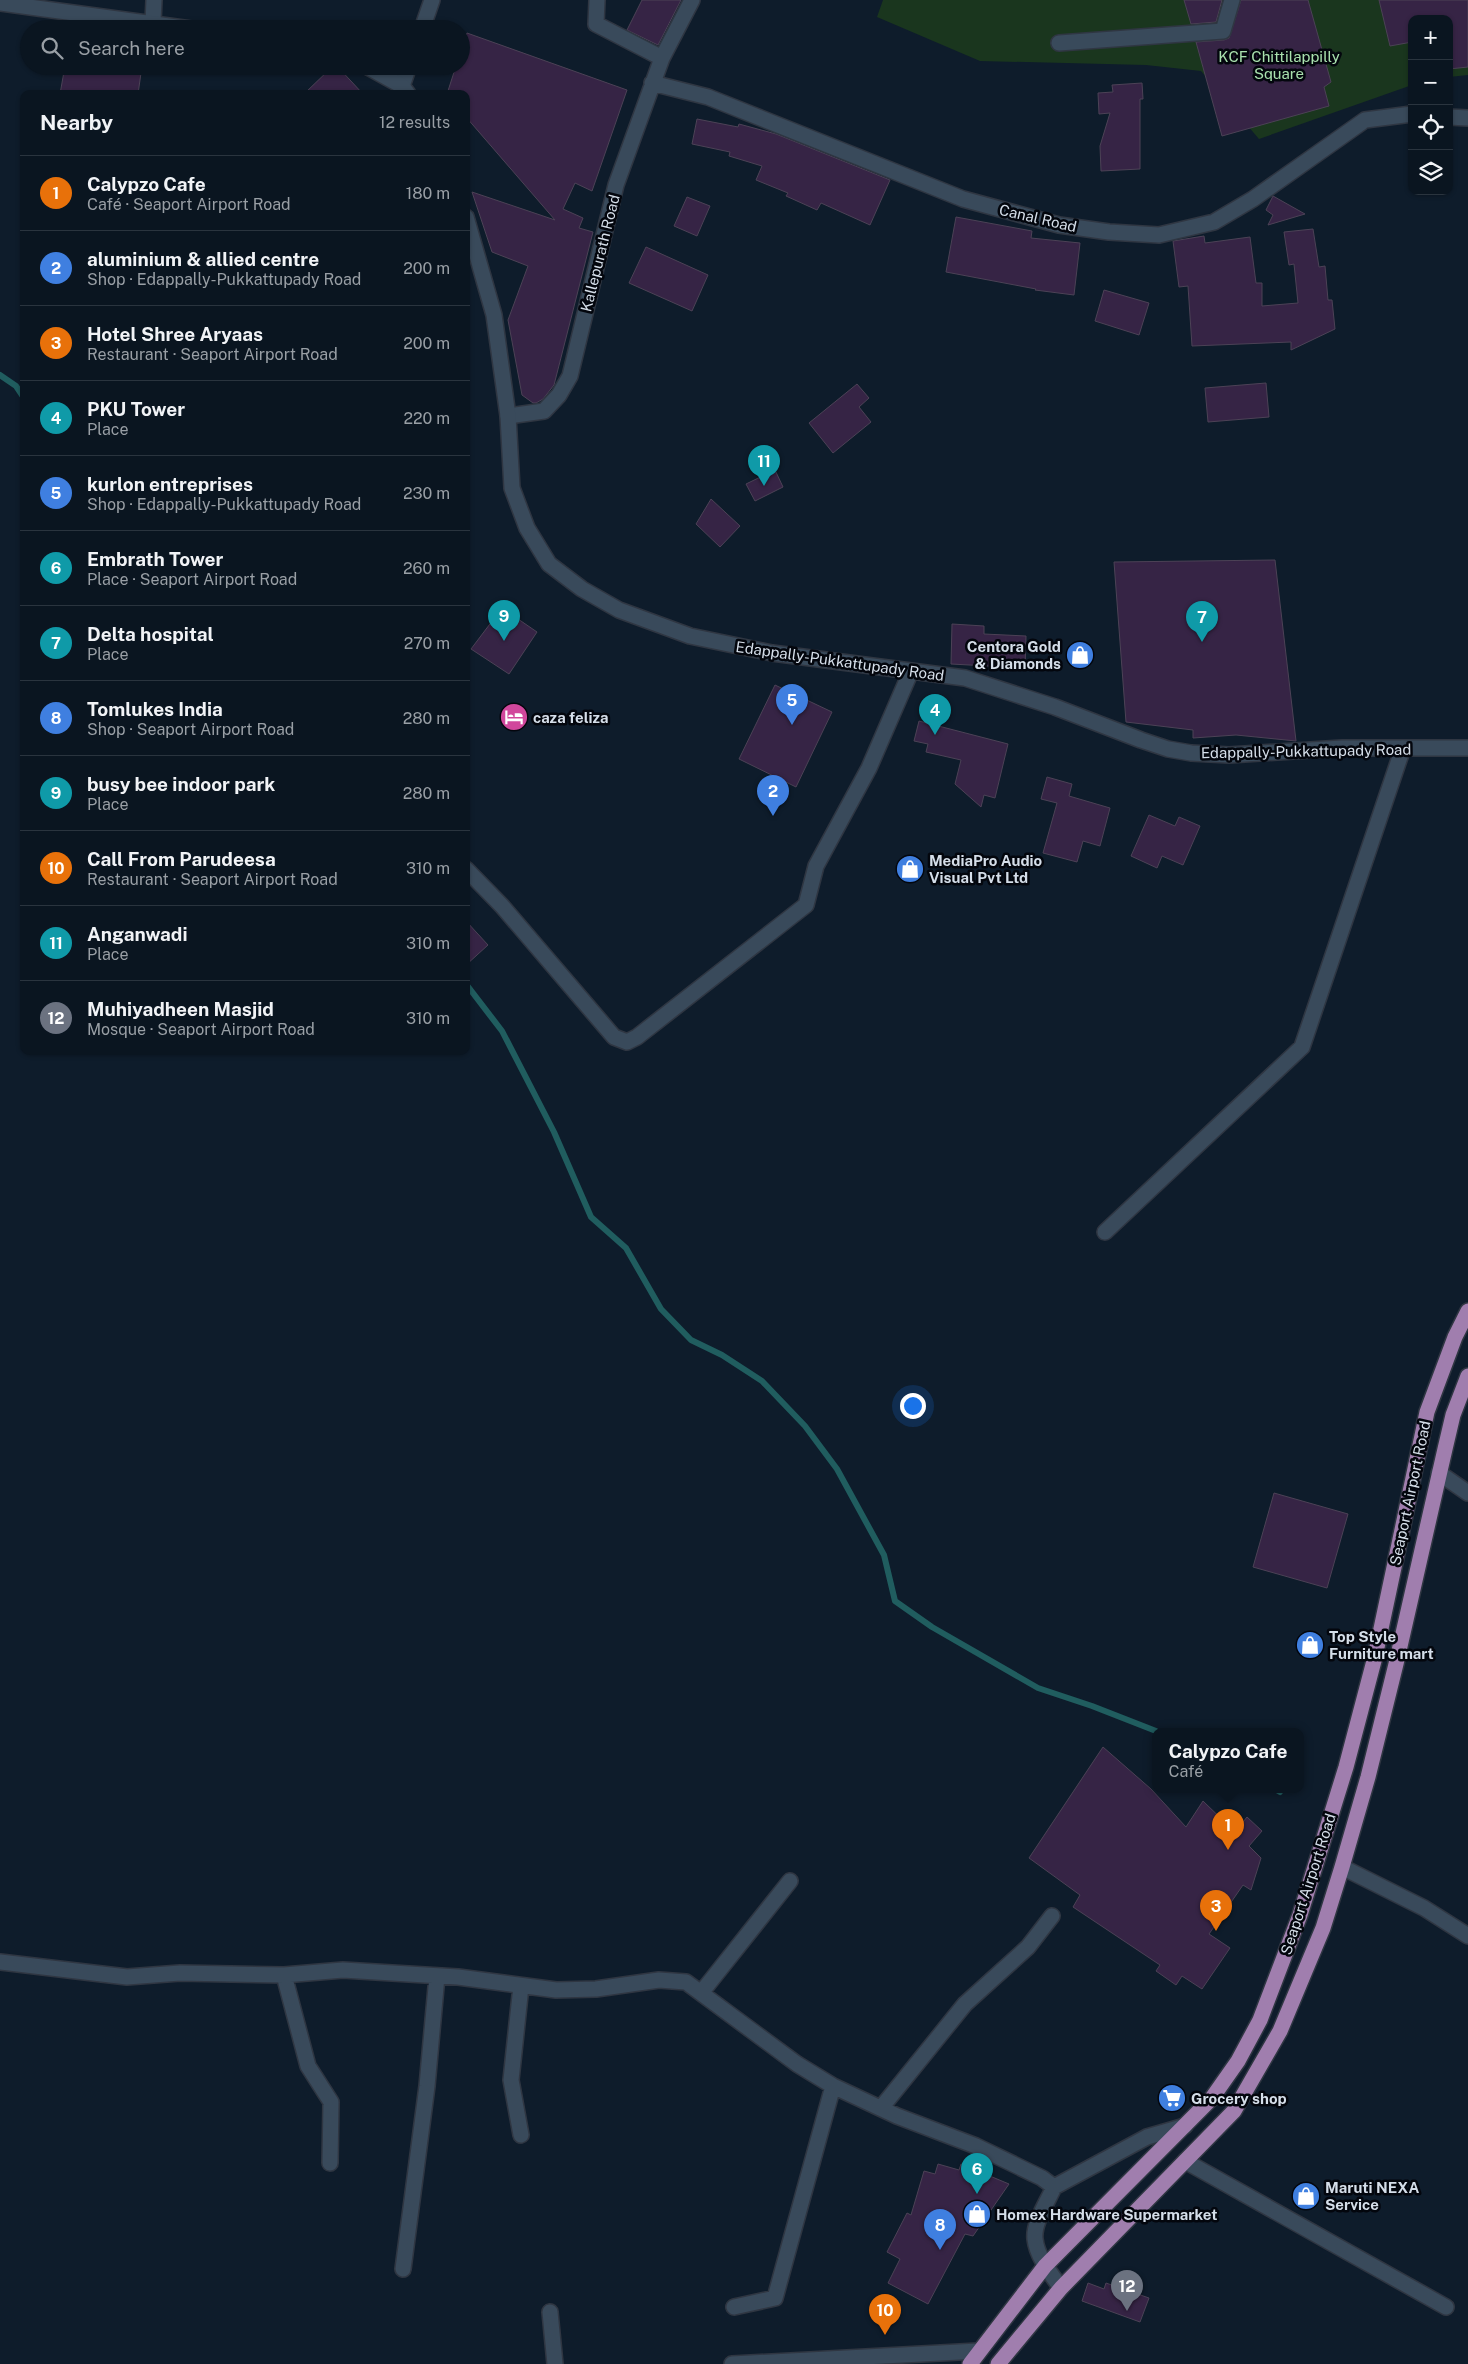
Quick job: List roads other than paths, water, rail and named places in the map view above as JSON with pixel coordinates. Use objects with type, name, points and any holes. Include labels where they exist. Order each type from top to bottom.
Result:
[{"type":"main road","name":"Seaport Airport Road","points":[[974,2358],[1046,2266],[1212,2098],[1238,2061],[1260,2020],[1300,1915],[1346,1767],[1375,1657],[1428,1412],[1455,1337],[1468,1312]]},
{"type":"main road","name":"Seaport Airport Road","points":[[998,2364],[1061,2288],[1234,2111],[1280,2031],[1323,1928],[1368,1777],[1453,1415],[1468,1376]]},
{"type":"street","points":[[153,20],[154,0]]},
{"type":"street","points":[[425,20],[432,0]]},
{"type":"street","points":[[597,0],[596,24],[662,58]]},
{"type":"street","name":"Kallepurath Road","points":[[508,416],[544,410],[559,395],[570,376],[616,184],[662,58],[692,0]]},
{"type":"street","points":[[1059,43],[1223,30],[1232,0]]},
{"type":"street","points":[[0,3],[137,20]]},
{"type":"street","points":[[381,75],[405,90],[408,75]]},
{"type":"street","name":"Canal Road","points":[[652,83],[708,97],[963,199],[1058,225],[1109,232],[1160,235],[1214,222],[1253,199],[1365,120],[1408,115]]},
{"type":"street","points":[[1453,117],[1468,118]]},
{"type":"street","name":"Edappally-Pukkattupady Road","points":[[470,231],[494,315],[508,416],[512,488],[527,528],[549,564],[582,589],[619,610],[690,636],[772,653],[964,678],[1055,707],[1168,749],[1191,753],[1229,755],[1342,748],[1468,748]]},
{"type":"street","points":[[470,873],[502,906],[614,1037],[627,1042],[637,1037],[806,905],[816,866],[869,768],[911,671]]},
{"type":"street","points":[[1105,1232],[1302,1047],[1403,748]]},
{"type":"street","points":[[1439,1473],[1468,1493]]},
{"type":"street","points":[[1342,1867],[1424,1908],[1468,1936]]},
{"type":"street","points":[[701,1993],[790,1881]]},
{"type":"street","points":[[881,2108],[965,2004],[1028,1947],[1052,1916]]},
{"type":"street","points":[[0,1962],[127,1977],[189,1973],[284,1975],[344,1970],[437,1976],[556,1990],[596,1989],[659,1980],[686,1982],[797,2064],[833,2086],[881,2108],[976,2146],[1042,2178],[1054,2187]]},
{"type":"street","points":[[284,1975],[308,2066],[331,2102],[330,2162]]},
{"type":"street","points":[[403,2269],[427,2086],[437,1976]]},
{"type":"street","points":[[521,1986],[511,2080],[521,2136]]},
{"type":"street","points":[[734,2307],[775,2298],[833,2086]]},
{"type":"street","points":[[1061,2288],[1046,2266],[1035,2238],[1038,2222],[1054,2187],[1147,2138],[1186,2126]]},
{"type":"street","points":[[1185,2161],[1446,2307]]},
{"type":"street","points":[[550,2312],[555,2364]]},
{"type":"street","points":[[732,2364],[974,2358]]},
{"type":"waterway","points":[[0,375],[16,386],[20,392]]},
{"type":"waterway","points":[[470,989],[502,1031],[554,1132],[591,1217],[626,1248],[661,1309],[691,1340],[722,1355],[762,1381],[805,1426],[837,1469],[884,1555],[895,1601],[932,1627],[1038,1688],[1092,1706],[1152,1729]]},
{"type":"place","name":"Anganwadi","points":[[764,486]]},
{"type":"place","name":"busy bee indoor park","points":[[504,641]]},
{"type":"place","name":"Delta hospital","points":[[1202,642]]},
{"type":"place","name":"Centora Gold & Diamonds","points":[[1080,655]]},
{"type":"place","name":"caza feliza","points":[[514,717]]},
{"type":"place","name":"kurlon entreprises","points":[[792,725]]},
{"type":"place","name":"PKU Tower","points":[[935,735]]},
{"type":"place","name":"aluminium & allied centre","points":[[773,816]]},
{"type":"place","name":"MediaPro Audio Visual Pvt Ltd","points":[[910,869]]},
{"type":"place","name":"Top Style Furniture mart","points":[[1310,1645]]},
{"type":"place","name":"Calypzo Cafe","points":[[1228,1850]]},
{"type":"place","name":"Hotel Shree Aryaas","points":[[1216,1931]]},
{"type":"place","name":"Grocery shop","points":[[1172,2098]]},
{"type":"place","name":"Embrath Tower","points":[[977,2194]]},
{"type":"place","name":"Maruti NEXA Service","points":[[1306,2196]]},
{"type":"place","name":"Homex Hardware Supermarket","points":[[977,2214]]},
{"type":"place","name":"Tomlukes India","points":[[940,2250]]},
{"type":"place","name":"Muhiyadheen Masjid","points":[[1127,2311]]},
{"type":"place","name":"Call From Parudeesa","points":[[885,2335]]},
{"type":"park label","name":"KCF Chittilappilly Square","points":[[1279,64]]}]
